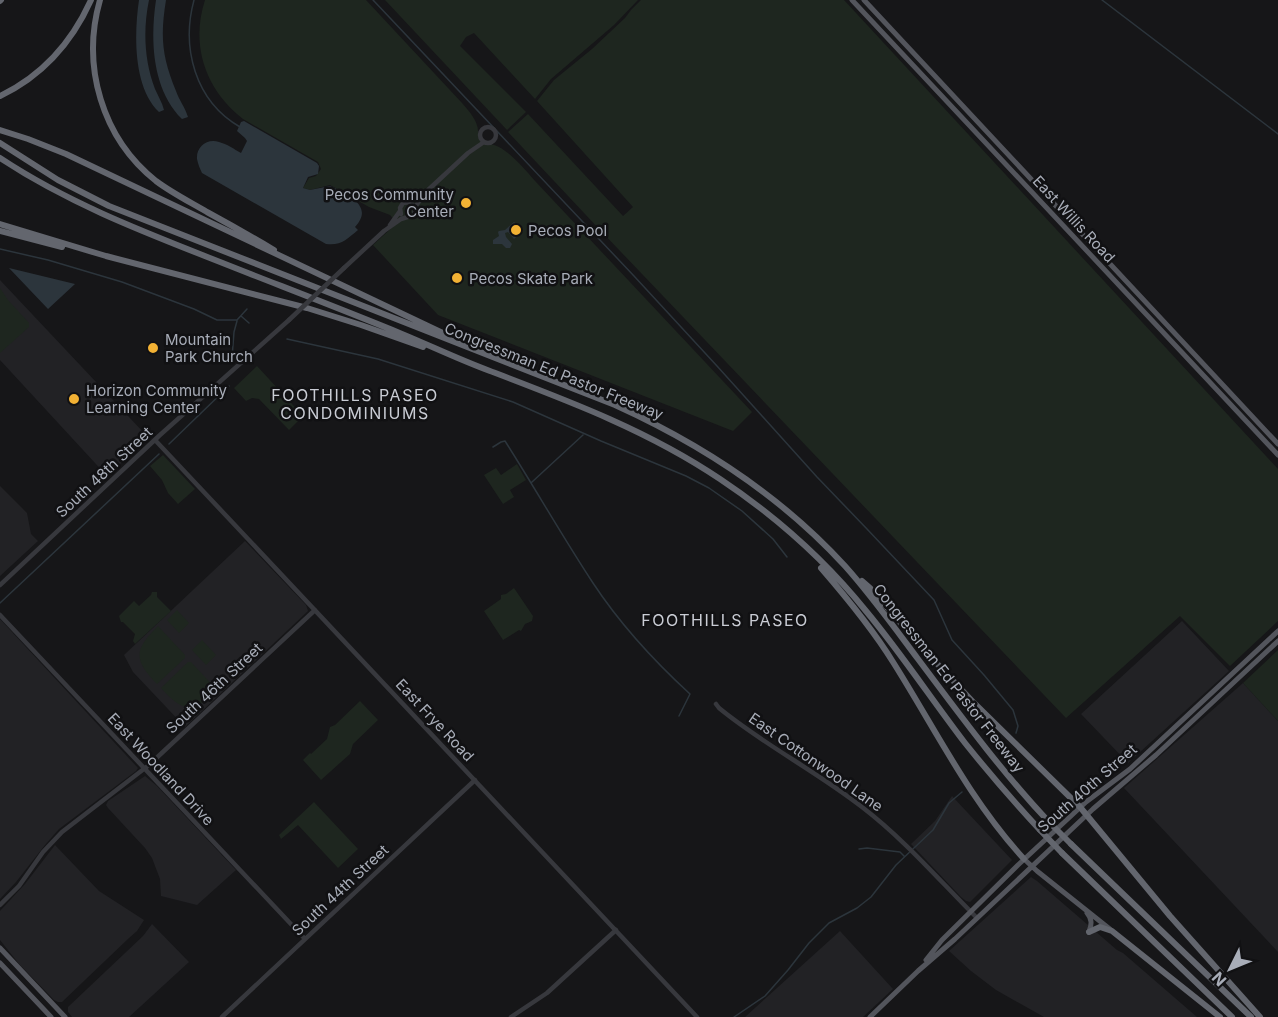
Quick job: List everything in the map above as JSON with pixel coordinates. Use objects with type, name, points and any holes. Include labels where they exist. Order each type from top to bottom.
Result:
[{"type":"highway","points":[[0,96],[25,82],[52,58],[72,34],[91,0]]},
{"type":"highway","points":[[100,0],[93,36],[96,80],[109,121],[132,158],[173,193],[312,270]]},
{"type":"highway","points":[[0,130],[39,142],[66,154],[490,356]]},
{"type":"highway","name":"Congressman Ed Pastor Freeway","points":[[0,143],[58,180],[115,209],[615,405],[697,447],[733,470],[773,499],[816,537],[845,567],[886,616],[984,746],[1049,822],[1251,1017]]},
{"type":"highway","name":"Congressman Ed Pastor Freeway","points":[[0,158],[46,186],[109,218],[611,419],[673,450],[744,495],[798,540],[866,610],[975,756],[1040,830],[1232,1017]]},
{"type":"highway","points":[[0,224],[106,256],[314,310],[374,329],[486,370]]},
{"type":"highway","points":[[0,231],[106,256]]},
{"type":"highway","points":[[798,540],[842,591],[877,637],[970,791],[1024,859]]},
{"type":"highway","points":[[845,567],[870,588],[974,703],[1080,807],[1170,916],[1260,1017]]},
{"type":"highway","points":[[1089,932],[1100,927],[1112,931],[1220,1017]]},
{"type":"main road","name":"East Willis Road","points":[[852,0],[1278,455]]},
{"type":"main road","name":"East Willis Road","points":[[864,0],[1278,444]]},
{"type":"main road","points":[[1023,182],[1029,177]]},
{"type":"main road","name":"South 40th Street","points":[[918,971],[942,940],[1024,859],[1080,807],[1123,774],[1278,631]]},
{"type":"main road","name":"South 40th Street","points":[[870,1017],[1278,641]]},
{"type":"main road","points":[[1150,760],[1174,734],[1175,726]]},
{"type":"main road","points":[[1024,859],[1112,931]]},
{"type":"main road","points":[[1077,903],[1091,919],[1092,925],[1089,932]]},
{"type":"main road","points":[[0,948],[65,1017]]},
{"type":"main road","points":[[0,963],[51,1017]]},
{"type":"street","points":[[427,191],[415,207],[414,215],[405,217],[400,211],[402,204],[406,201],[410,202],[427,191],[468,153],[484,142],[494,139],[496,134],[494,129],[484,127],[480,137],[468,153]]},
{"type":"street","points":[[480,137],[484,142]]},
{"type":"street","points":[[410,202],[415,207]]},
{"type":"street","name":"South 48th Street","points":[[0,585],[155,440],[289,320],[384,231],[400,211]]},
{"type":"street","name":"South 48th Street","points":[[384,231],[405,217]]},
{"type":"street","name":"East Frye Road","points":[[155,440],[697,1017]]},
{"type":"street","name":"South 46th Street","points":[[0,905],[19,886],[62,832],[145,769],[315,610]]},
{"type":"street","name":"East Woodland Drive","points":[[0,615],[305,939]]},
{"type":"street","name":"East Cottonwood Lane","points":[[716,704],[728,716],[850,797],[884,824],[977,918]]},
{"type":"street","name":"South 44th Street","points":[[222,1017],[475,780]]},
{"type":"street","points":[[510,1017],[547,993],[616,930]]},
{"type":"shaded area","points":[[139,0],[149,0],[146,44],[151,78],[164,110],[159,112],[144,89],[137,59],[136,28]]},
{"type":"shaded area","points":[[156,0],[166,0],[163,25],[165,57],[171,79],[188,117],[182,119],[172,107],[159,79],[153,31]]},
{"type":"shaded area","points":[[205,0],[366,0],[465,106],[475,121],[478,133],[488,144],[501,148],[520,165],[752,412],[733,431],[438,315],[373,245],[397,223],[390,215],[369,207],[330,185],[310,190],[303,188],[309,178],[316,176],[321,169],[318,162],[243,119],[219,95],[204,66],[201,50],[199,34]]},
{"type":"shaded area","points":[[385,0],[638,0],[614,25],[551,79],[535,99],[474,33],[466,37],[460,46],[526,112],[507,130]]},
{"type":"shaded area","points":[[641,0],[844,0],[1278,469],[1278,621],[1230,666],[1180,616],[1066,718],[508,132],[528,114],[623,216],[633,207],[537,101],[554,80],[592,49]]},
{"type":"shaded area","points":[[244,121],[317,163],[318,174],[308,177],[303,188],[310,190],[330,186],[351,197],[362,213],[355,227],[358,230],[340,243],[326,244],[202,173],[197,161],[200,147],[207,142],[215,141],[241,153],[247,141],[237,131],[241,122]]},
{"type":"shaded area","points":[[514,222],[523,231],[514,239],[508,232],[505,233],[512,244],[510,248],[502,244],[493,244],[493,240],[499,236],[498,232],[505,230]]},
{"type":"shaded area","points":[[9,268],[75,284],[48,309]]},
{"type":"shaded area","name":"Horizon Community Learning Center","points":[[0,280],[145,434],[146,440],[107,476],[0,360]]},
{"type":"shaded area","points":[[0,288],[29,323],[29,327],[0,353]]},
{"type":"shaded area","points":[[257,366],[303,416],[289,430],[259,399],[252,398],[246,401],[234,388]]},
{"type":"shaded area","points":[[163,455],[195,489],[178,504],[150,466]]},
{"type":"shaded area","points":[[517,464],[526,480],[510,490],[514,497],[503,504],[484,475],[496,468],[501,475]]},
{"type":"shaded area","points":[[0,486],[27,513],[31,534],[38,541],[0,576]]},
{"type":"shaded area","points":[[245,541],[306,605],[308,611],[185,727],[133,672],[124,655]]},
{"type":"shaded area","points":[[514,588],[533,616],[532,621],[525,624],[521,631],[503,640],[484,611],[501,599],[501,595]]},
{"type":"shaded area","points":[[152,592],[157,592],[157,597],[171,611],[135,644],[133,641],[135,634],[121,622],[119,616],[134,601],[139,606]]},
{"type":"shaded area","points":[[177,610],[189,623],[179,633],[167,620]]},
{"type":"shaded area","points":[[0,619],[138,768],[59,829],[0,899]]},
{"type":"shaded area","points":[[1182,621],[1229,671],[1128,763],[1081,714]]},
{"type":"shaded area","points":[[158,626],[185,655],[185,658],[157,684],[144,668],[140,655],[144,642]]},
{"type":"shaded area","points":[[202,640],[216,655],[206,665],[192,650]]},
{"type":"shaded area","points":[[1278,650],[1278,721],[1243,683]]},
{"type":"shaded area","points":[[188,662],[191,662],[218,691],[201,703],[188,707],[176,702],[161,688]]},
{"type":"shaded area","points":[[1243,683],[1278,721],[1278,952],[1124,788]]},
{"type":"shaded area","points":[[360,701],[378,720],[353,744],[350,754],[321,780],[303,760],[327,739],[330,727]]},
{"type":"shaded area","points":[[145,776],[236,870],[197,905],[161,896],[160,879],[152,858],[106,805],[108,801]]},
{"type":"shaded area","points":[[952,796],[1012,860],[970,902],[961,897],[911,844],[935,821]]},
{"type":"shaded area","points":[[314,802],[358,849],[338,868],[298,825],[281,839],[279,835]]},
{"type":"shaded area","points":[[55,845],[99,891],[144,920],[137,931],[62,1002],[54,1000],[19,964],[0,940],[0,911],[25,884]]},
{"type":"shaded area","points":[[1031,877],[1197,1017],[1044,1017],[996,990],[971,971],[949,951]]},
{"type":"shaded area","points":[[152,924],[189,962],[129,1017],[72,1017],[68,1012],[68,1007],[143,936]]},
{"type":"shaded area","points":[[840,931],[893,989],[863,1017],[745,1017]]},
{"type":"waterway","points":[[194,0],[189,36],[195,72],[212,103],[240,127]]},
{"type":"waterway","points":[[373,0],[634,276],[817,477],[934,600],[952,640],[1013,710],[1018,726],[1016,733]]},
{"type":"waterway","points":[[1102,0],[1278,134]]},
{"type":"waterway","points":[[0,249],[48,260],[122,282],[217,320],[237,320],[247,309]]},
{"type":"waterway","points":[[241,316],[249,323]]},
{"type":"waterway","points":[[232,358],[237,321]]},
{"type":"waterway","points":[[287,339],[378,359],[513,402],[686,476],[709,488],[742,511],[773,539],[787,557]]},
{"type":"waterway","points":[[169,444],[229,386]]},
{"type":"waterway","points":[[532,482],[583,435]]},
{"type":"waterway","points":[[493,447],[505,441],[603,598],[638,641],[690,694],[679,716]]},
{"type":"waterway","points":[[0,603],[159,454]]},
{"type":"waterway","points":[[734,1017],[765,996],[809,943],[829,923],[857,908],[871,897],[896,865],[933,830],[949,803],[962,792]]},
{"type":"waterway","points":[[859,849],[900,852],[904,856]]},
{"type":"place","name":"Pecos Community Center","points":[[466,203]]},
{"type":"place","name":"Pecos Pool","points":[[516,230]]},
{"type":"place","name":"Pecos Skate Park","points":[[457,278]]},
{"type":"place","name":"Mountain Park Church","points":[[153,348]]},
{"type":"place","name":"Horizon Community Learning Center","points":[[74,399]]},
{"type":"district","name":"FOOTHILLS PASEO CONDOMINIUMS","points":[[355,404]]},
{"type":"district","name":"FOOTHILLS PASEO","points":[[725,620]]}]
